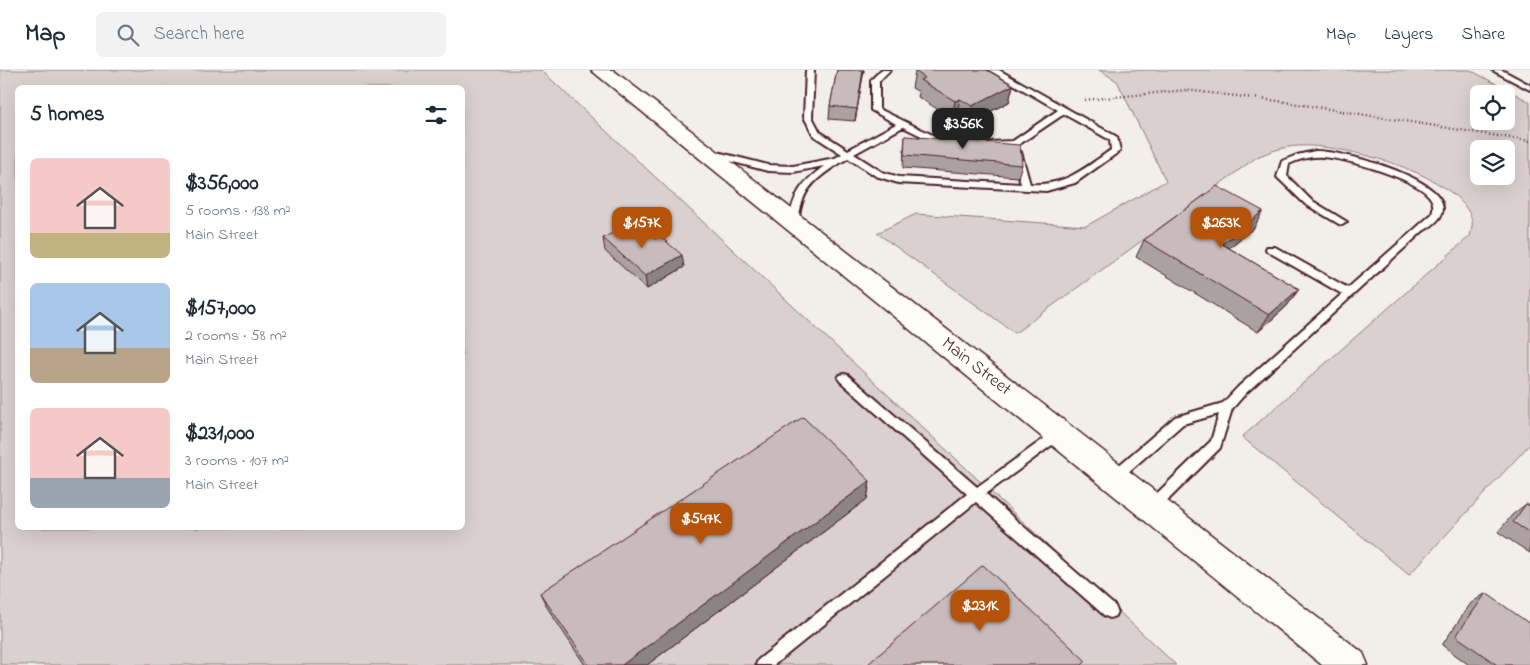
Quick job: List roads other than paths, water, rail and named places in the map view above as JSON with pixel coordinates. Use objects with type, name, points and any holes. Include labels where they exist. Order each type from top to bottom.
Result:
[{"type":"highway","name":"Main Street","points":[[601,70],[1350,665]]},
{"type":"lane","points":[[810,70],[808,117],[817,134],[879,174],[898,180],[1046,188],[1072,181],[1116,151],[1114,139],[993,70]]},
{"type":"lane","points":[[886,70],[875,80],[875,110],[937,140],[956,142]]},
{"type":"lane","points":[[1496,70],[1530,88]]},
{"type":"lane","points":[[984,146],[1015,143],[1064,110]]},
{"type":"lane","points":[[794,223],[799,197],[810,182],[839,160],[902,124]]},
{"type":"lane","points":[[1015,143],[1026,187]]},
{"type":"lane","points":[[700,150],[768,168],[793,169],[839,160]]},
{"type":"lane","points":[[1152,507],[1216,444],[1226,408],[1242,390],[1420,229],[1433,222],[1438,215],[1438,206],[1432,192],[1373,165],[1349,158],[1326,154],[1310,154],[1285,163],[1282,177],[1308,202],[1342,222]]},
{"type":"lane","points":[[1271,249],[1349,293]]},
{"type":"lane","points":[[844,378],[975,495],[1110,611]]},
{"type":"lane","points":[[1114,477],[1179,420],[1226,408]]},
{"type":"lane","points":[[763,665],[975,495],[1060,434]]}]
